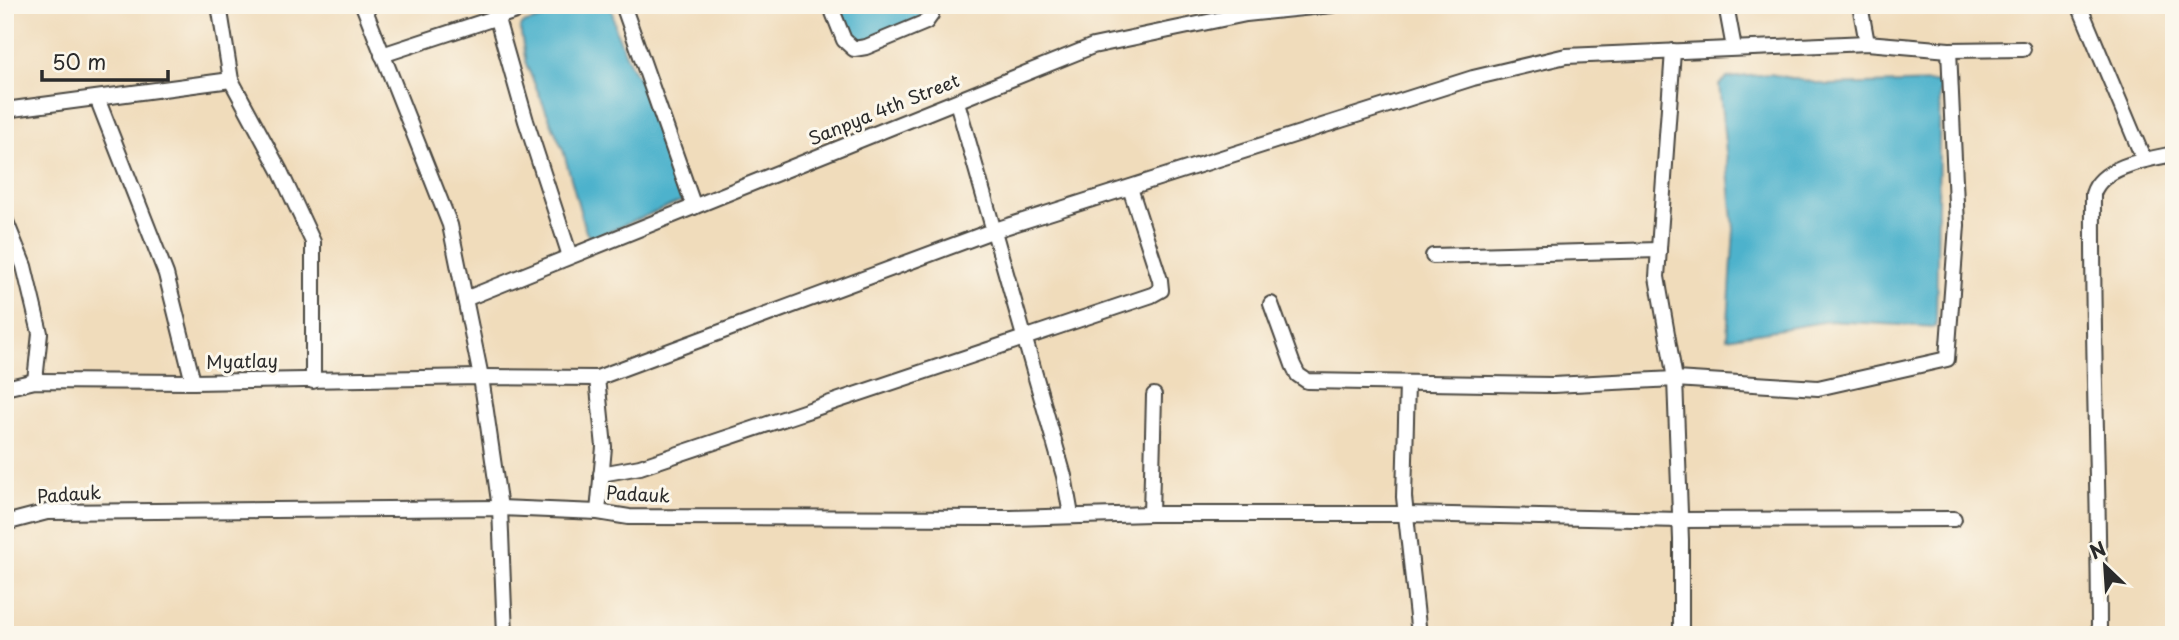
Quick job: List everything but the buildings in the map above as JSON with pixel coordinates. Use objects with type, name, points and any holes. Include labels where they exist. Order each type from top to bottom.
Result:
[{"type":"street","points":[[219,5],[231,80],[280,172],[313,242],[313,381]]},
{"type":"street","points":[[363,5],[450,225],[481,377],[500,508],[505,635]]},
{"type":"street","points":[[383,55],[495,11],[534,5]]},
{"type":"street","points":[[623,5],[694,207]]},
{"type":"street","points":[[830,5],[844,40],[854,49],[866,47],[926,22],[933,5]]},
{"type":"street","name":"Sanpya 4th Street","points":[[465,299],[1093,46],[1246,14],[1332,5]]},
{"type":"street","points":[[1726,5],[1734,48]]},
{"type":"street","points":[[1860,5],[1867,43]]},
{"type":"street","points":[[2078,5],[2144,160]]},
{"type":"street","points":[[495,11],[526,121],[570,256]]},
{"type":"street","points":[[598,512],[604,447],[597,378],[995,230],[1473,78],[1566,56],[1867,43],[1949,50],[2023,49]]},
{"type":"street","points":[[1271,304],[1293,365],[1298,375],[1307,381],[1553,384],[1675,379],[1818,388],[1947,359],[1957,225],[1949,50]]},
{"type":"street","points":[[1673,51],[1657,277],[1675,379],[1681,520],[1681,635]]},
{"type":"street","points":[[5,110],[231,80]]},
{"type":"street","points":[[97,98],[166,274],[192,382]]},
{"type":"street","points":[[957,102],[1026,338],[1064,475],[1072,515]]},
{"type":"street","points":[[2099,635],[2093,194],[2096,184],[2107,174],[2144,160],[2174,154]]},
{"type":"street","points":[[601,474],[640,467],[1152,295],[1161,290],[1160,280],[1130,188]]},
{"type":"street","points":[[5,219],[24,266],[40,333],[35,381]]},
{"type":"street","points":[[1433,256],[1659,250]]},
{"type":"street","name":"Myatlay","points":[[5,388],[35,381],[597,378]]},
{"type":"street","points":[[1407,383],[1404,497],[1419,635]]},
{"type":"street","points":[[1151,514],[1154,395]]},
{"type":"street","name":"Padauk","points":[[5,523],[47,512],[500,508],[598,512],[643,517],[1011,518],[1151,514],[1405,514],[1681,520],[1954,519]]},
{"type":"water","points":[[578,5],[611,5],[616,31],[631,66],[651,99],[684,200],[591,239],[586,232],[563,150],[526,64],[520,27]]},
{"type":"water","points":[[835,5],[922,5],[922,16],[915,24],[862,44],[848,33]]},
{"type":"water","points":[[1770,74],[1827,85],[1940,82],[1936,327],[1829,321],[1727,338],[1734,229],[1719,85],[1727,78]]}]
